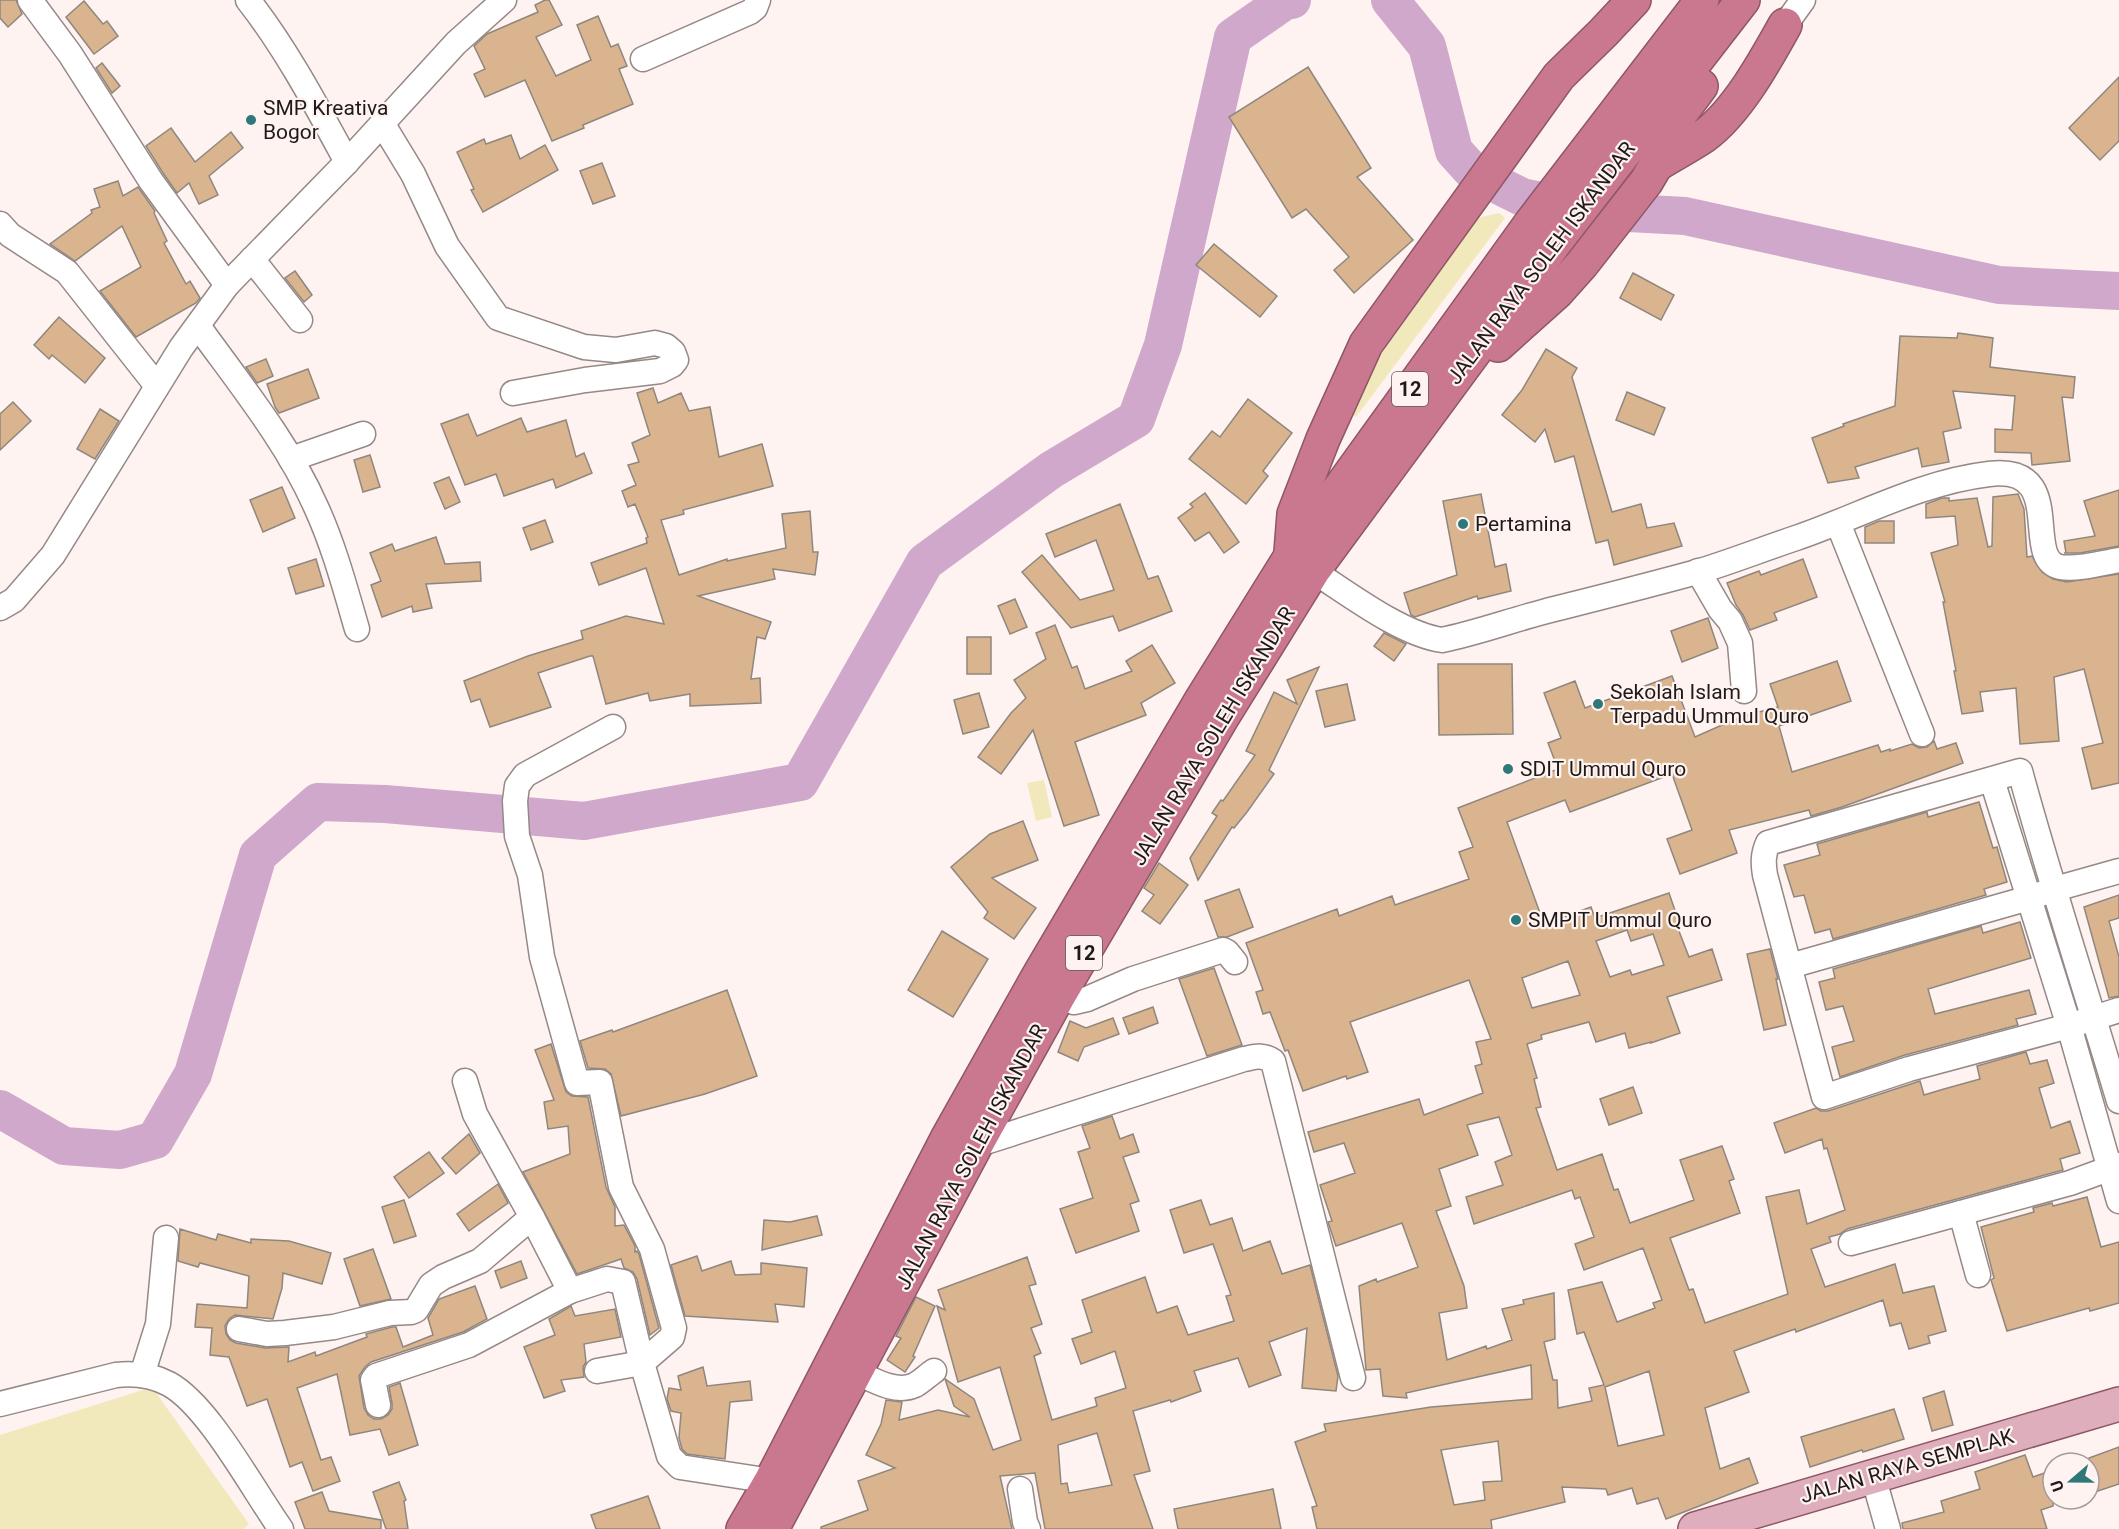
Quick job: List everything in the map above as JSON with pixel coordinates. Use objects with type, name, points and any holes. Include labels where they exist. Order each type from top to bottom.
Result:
[{"type":"highway","points":[[1302,563],[1294,514],[1323,439],[1366,344],[1557,79],[1634,0]]},
{"type":"highway","name":"JALAN RAYA SOLEH ISKANDAR","points":[[772,1529],[856,1372],[937,1189],[948,1137],[1039,975],[1196,709],[1302,563],[1414,383],[1543,234],[1612,142],[1702,0]]},
{"type":"highway","name":"JALAN RAYA SOLEH ISKANDAR","points":[[1612,142],[1743,0]]},
{"type":"highway","points":[[1437,401],[1557,292],[1582,264],[1651,173],[1681,113],[1785,8]]},
{"type":"highway","name":"JALAN RAYA SOLEH ISKANDAR","points":[[743,1529],[937,1189],[976,1145],[1058,997],[1223,716],[1302,563],[1360,509],[1437,401],[1484,341],[1543,234]]},
{"type":"main road","name":"JALAN RAYA SEMPLAK","points":[[1695,1529],[2119,1404]]},
{"type":"street","points":[[30,0],[70,54],[151,181],[226,285]]},
{"type":"street","points":[[248,0],[262,18],[315,104],[347,162]]},
{"type":"street","points":[[643,59],[750,12],[755,8],[758,0]]},
{"type":"street","points":[[1557,79],[1611,0]]},
{"type":"street","points":[[0,608],[14,600],[53,555],[181,348],[226,285],[347,162],[493,4]]},
{"type":"street","points":[[382,123],[413,174],[447,246],[498,318],[584,347],[616,350],[655,343],[666,346],[673,352],[676,360],[672,365],[660,371],[585,380],[513,393]]},
{"type":"street","points":[[0,224],[10,234],[67,272],[157,386]]},
{"type":"street","points":[[252,259],[300,320]]},
{"type":"street","points":[[198,326],[291,459],[316,506],[342,576],[357,629]]},
{"type":"street","points":[[291,459],[363,434]]},
{"type":"street","points":[[1302,563],[1402,626],[1427,638],[1442,640],[1698,571],[1838,523],[1928,487],[1991,474],[2016,475],[2031,484],[2036,494],[2043,542],[2052,562],[2058,567],[2119,560]]},
{"type":"street","points":[[1838,523],[1922,734]]},
{"type":"street","points":[[1698,571],[1720,609],[1730,621],[1740,643],[1744,692]]},
{"type":"street","points":[[597,1371],[642,1363],[672,1337],[674,1328],[652,1249],[621,1187],[600,1082],[577,1083],[542,957],[530,875],[517,836],[515,801],[517,786],[525,775],[613,727]]},
{"type":"street","points":[[2119,1010],[2094,1018],[2069,1026],[1909,1069],[1824,1096],[1764,869],[1764,851],[1768,843],[2020,771],[2055,889],[2094,1018],[2119,1101]]},
{"type":"street","points":[[1992,780],[2114,1166],[2119,1201]]},
{"type":"street","points":[[1790,966],[2119,871]]},
{"type":"street","points":[[1058,997],[1074,1002],[1088,999],[1133,979],[1218,951],[1227,952],[1235,962]]},
{"type":"street","points":[[976,1145],[1244,1059],[1268,1057],[1273,1061],[1353,1378]]},
{"type":"street","points":[[465,1081],[475,1114],[570,1291]]},
{"type":"street","points":[[1851,1243],[2070,1183],[2114,1166]]},
{"type":"street","points":[[1961,1213],[1978,1275]]},
{"type":"street","points":[[239,1329],[267,1334],[285,1333],[334,1327],[390,1314],[411,1312],[416,1310],[431,1285],[443,1277],[480,1262],[532,1217]]},
{"type":"street","points":[[142,1375],[158,1324],[166,1238]]},
{"type":"street","points":[[378,1405],[373,1380],[376,1376],[469,1345],[570,1291],[607,1279],[623,1282],[642,1363],[669,1456],[680,1467],[771,1481]]},
{"type":"street","points":[[856,1372],[891,1387],[901,1388],[914,1385],[934,1371]]},
{"type":"street","points":[[0,1404],[116,1375],[142,1375],[170,1385],[192,1403],[219,1437],[280,1529]]},
{"type":"street","points":[[1873,1476],[1888,1529]]},
{"type":"street","points":[[1020,1489],[1028,1529]]},
{"type":"shaded area","points":[[1469,213],[1477,218],[1499,213],[1505,218],[1356,417],[1349,412],[1387,345]]},
{"type":"shaded area","points":[[1044,780],[1052,817],[1036,821],[1027,783]]},
{"type":"shaded area","points":[[152,1387],[249,1524],[244,1529],[0,1529],[0,1435]]},
{"type":"building","points":[[0,0],[16,0],[22,14],[8,27],[0,18]]},
{"type":"building","points":[[549,0],[562,25],[536,37],[556,76],[591,60],[577,25],[598,16],[611,47],[618,44],[627,66],[619,69],[633,104],[552,141],[525,80],[485,97],[474,74],[485,69],[474,46],[487,34],[538,12],[535,5]]},
{"type":"building","points":[[84,1],[103,24],[107,21],[118,36],[94,54],[66,17]]},
{"type":"building","points":[[102,63],[120,86],[112,93],[96,68]]},
{"type":"building","points":[[1308,67],[1371,168],[1357,177],[1413,240],[1354,293],[1334,270],[1349,257],[1306,209],[1292,218],[1229,117]]},
{"type":"building","points":[[2119,77],[2119,141],[2100,160],[2069,128]]},
{"type":"building","points":[[171,128],[195,162],[231,132],[243,148],[209,176],[218,195],[199,204],[189,183],[177,193],[146,146]]},
{"type":"building","points":[[511,135],[520,159],[545,145],[558,170],[483,212],[471,190],[474,189],[457,152],[484,139],[486,144]]},
{"type":"building","points":[[602,163],[615,196],[593,204],[580,171]]},
{"type":"building","points":[[118,181],[123,196],[138,187],[155,211],[167,241],[164,243],[186,284],[190,281],[200,298],[196,303],[136,337],[100,291],[141,267],[122,226],[75,261],[50,244],[92,213],[91,210],[100,207],[94,189]]},
{"type":"building","points":[[1214,244],[1277,296],[1260,317],[1196,265]]},
{"type":"building","points":[[295,271],[312,295],[304,302],[285,278]]},
{"type":"building","points":[[1633,273],[1674,295],[1661,320],[1620,298]]},
{"type":"building","points":[[59,317],[105,358],[85,383],[52,355],[49,359],[34,345]]},
{"type":"building","points":[[1958,333],[1993,338],[1990,367],[2075,377],[2073,398],[2062,397],[2070,461],[2032,465],[2031,453],[1995,452],[1995,429],[2012,430],[2015,396],[1953,391],[1961,428],[1943,432],[1949,462],[1922,467],[1918,448],[1855,467],[1859,478],[1828,483],[1812,438],[1844,426],[1843,424],[1895,406],[1900,336],[1957,338]]},
{"type":"building","points":[[1546,349],[1577,368],[1572,377],[1612,512],[1641,504],[1647,528],[1674,523],[1682,546],[1614,565],[1608,540],[1596,543],[1574,456],[1555,462],[1545,429],[1535,442],[1502,415],[1522,390]]},
{"type":"building","points":[[266,359],[273,376],[257,383],[246,367]]},
{"type":"building","points":[[308,369],[319,398],[279,413],[267,384]]},
{"type":"building","points":[[653,388],[658,403],[681,393],[689,411],[710,407],[719,457],[762,444],[773,486],[683,510],[684,514],[661,520],[679,575],[727,559],[727,561],[786,548],[782,514],[810,511],[813,552],[818,552],[815,575],[773,569],[775,579],[698,596],[771,622],[765,639],[757,637],[751,679],[760,678],[761,703],[690,706],[690,694],[650,701],[648,693],[606,704],[593,656],[590,656],[538,673],[551,707],[490,727],[480,699],[471,702],[464,681],[528,656],[583,639],[581,631],[626,616],[664,624],[646,568],[599,585],[591,563],[647,543],[646,538],[648,537],[635,504],[628,507],[622,491],[636,485],[628,465],[639,462],[632,443],[650,435],[637,393]]},
{"type":"building","points":[[1627,392],[1665,408],[1654,435],[1616,420]]},
{"type":"building","points":[[1248,399],[1292,433],[1263,471],[1268,476],[1246,504],[1189,459],[1212,431],[1220,437]]},
{"type":"building","points":[[13,402],[31,421],[0,450],[0,414]]},
{"type":"building","points":[[100,409],[119,421],[95,459],[77,449]]},
{"type":"building","points":[[468,414],[477,436],[521,418],[527,432],[566,420],[576,457],[584,453],[592,473],[556,488],[553,479],[504,496],[496,474],[465,485],[441,424]]},
{"type":"building","points":[[370,455],[380,487],[363,492],[354,460]]},
{"type":"building","points":[[449,477],[460,502],[445,509],[434,483]]},
{"type":"building","points":[[282,487],[295,518],[263,532],[250,500]]},
{"type":"building","points":[[2119,490],[2119,546],[2080,553],[2066,553],[2064,541],[2095,536],[2084,501]]},
{"type":"building","points":[[1205,493],[1239,542],[1224,553],[1209,532],[1195,541],[1178,518],[1193,507],[1190,504]]},
{"type":"building","points":[[1481,494],[1495,567],[1506,564],[1511,591],[1478,599],[1477,596],[1415,617],[1411,615],[1404,593],[1457,575],[1443,501]]},
{"type":"building","points":[[2018,494],[2024,509],[2027,557],[2032,556],[2042,572],[2053,579],[2067,582],[2119,574],[2119,783],[2092,789],[2082,748],[2103,743],[2084,669],[2054,677],[2059,741],[2020,744],[2016,688],[1980,692],[1983,711],[1962,714],[1943,602],[1945,602],[1931,553],[1958,545],[1955,516],[1926,518],[1926,504],[1942,498],[1949,498],[1949,501],[1977,498],[1988,547],[1992,546],[1993,497]]},
{"type":"building","points":[[1120,504],[1148,579],[1158,576],[1172,611],[1119,631],[1113,616],[1071,628],[1022,572],[1042,555],[1080,600],[1114,590],[1096,540],[1055,557],[1046,534]]},
{"type":"building","points":[[545,520],[553,542],[531,550],[523,528]]},
{"type":"building","points":[[1879,521],[1894,521],[1894,543],[1865,543],[1865,527]]},
{"type":"building","points":[[436,537],[445,564],[480,562],[481,581],[426,584],[432,608],[413,612],[412,606],[382,617],[371,585],[381,581],[370,553],[392,544],[395,551]]},
{"type":"building","points":[[316,559],[324,586],[296,594],[288,568]]},
{"type":"building","points":[[1803,559],[1817,597],[1774,613],[1777,620],[1750,630],[1727,583],[1759,571],[1761,575]]},
{"type":"building","points":[[1015,599],[1027,627],[1010,634],[998,606]]},
{"type":"building","points":[[1708,618],[1718,648],[1682,662],[1671,631]]},
{"type":"building","points":[[1055,625],[1072,668],[1077,666],[1085,689],[1132,671],[1126,661],[1152,645],[1175,683],[1141,703],[1146,715],[1075,742],[1099,815],[1064,826],[1033,730],[1001,774],[978,757],[1011,713],[1026,698],[1014,680],[1046,659],[1036,633]]},
{"type":"building","points":[[1384,633],[1406,644],[1394,661],[1374,646]]},
{"type":"building","points":[[967,637],[991,637],[991,674],[967,674]]},
{"type":"building","points":[[1837,661],[1851,701],[1779,726],[1792,772],[1878,745],[1881,752],[1912,744],[1919,748],[1927,747],[1934,741],[1937,749],[1956,743],[1963,763],[1811,816],[1809,810],[1729,830],[1737,853],[1680,874],[1667,839],[1692,830],[1672,774],[1570,812],[1565,800],[1507,822],[1544,924],[1591,907],[1595,918],[1669,893],[1680,925],[1677,926],[1689,957],[1712,949],[1722,980],[1667,997],[1680,1033],[1651,1043],[1629,1048],[1625,1033],[1596,1042],[1589,1022],[1541,1035],[1542,1039],[1527,1044],[1537,1078],[1534,1079],[1541,1107],[1536,1108],[1557,1170],[1602,1154],[1614,1190],[1618,1189],[1630,1223],[1694,1200],[1680,1160],[1722,1146],[1734,1179],[1729,1181],[1740,1213],[1670,1238],[1689,1290],[1693,1289],[1705,1323],[1788,1294],[1766,1197],[1799,1190],[1807,1224],[1845,1210],[1827,1148],[1824,1149],[1822,1139],[1785,1153],[1774,1123],[1816,1108],[1828,1111],[1920,1081],[1924,1095],[1980,1079],[1977,1066],[2026,1052],[2030,1064],[2047,1060],[2054,1083],[2039,1088],[2051,1128],[2070,1121],[2080,1153],[2060,1159],[2063,1170],[1847,1229],[1829,1237],[1831,1242],[1811,1249],[1825,1287],[1895,1264],[1903,1293],[1934,1286],[1946,1331],[1928,1336],[1930,1343],[1909,1349],[1901,1323],[1890,1326],[1883,1300],[1796,1332],[1795,1329],[1734,1351],[1749,1392],[1705,1408],[1720,1469],[1749,1458],[1758,1483],[1666,1519],[1658,1498],[1637,1504],[1632,1488],[1608,1495],[1606,1489],[1562,1487],[1565,1502],[1491,1520],[1492,1529],[1317,1529],[1312,1507],[1317,1506],[1295,1442],[1326,1431],[1324,1424],[1431,1407],[1532,1399],[1531,1365],[1406,1393],[1407,1398],[1383,1396],[1380,1369],[1366,1370],[1359,1286],[1418,1267],[1402,1223],[1336,1246],[1328,1222],[1332,1221],[1320,1185],[1355,1173],[1344,1143],[1314,1152],[1308,1132],[1419,1099],[1424,1115],[1483,1093],[1475,1066],[1482,1064],[1476,1042],[1491,1039],[1469,980],[1350,1022],[1368,1072],[1347,1079],[1346,1076],[1303,1091],[1288,1050],[1285,1051],[1270,1012],[1263,1014],[1256,992],[1263,990],[1246,943],[1337,909],[1339,916],[1392,896],[1395,905],[1469,879],[1459,852],[1473,847],[1458,808],[1558,769],[1548,743],[1561,738],[1544,693],[1575,681],[1585,708],[1672,676],[1695,737],[1740,717],[1778,707],[1770,684]],"holes":[[[1627,930],[1631,941],[1653,934],[1664,965],[1632,975],[1630,970],[1610,977],[1596,941]],[[1568,961],[1580,995],[1532,1008],[1522,978]],[[1499,1117],[1512,1155],[1495,1162],[1503,1185],[1466,1197],[1474,1224],[1572,1190],[1575,1199],[1580,1197],[1594,1237],[1575,1244],[1584,1270],[1643,1248],[1662,1300],[1653,1303],[1655,1308],[1617,1322],[1602,1282],[1568,1290],[1577,1334],[1584,1332],[1604,1385],[1589,1388],[1592,1401],[1558,1408],[1557,1380],[1553,1380],[1544,1342],[1555,1339],[1554,1293],[1523,1300],[1524,1304],[1502,1309],[1512,1340],[1487,1349],[1486,1346],[1447,1360],[1439,1313],[1467,1308],[1464,1286],[1436,1211],[1451,1206],[1439,1169],[1478,1155],[1467,1125]],[[1649,1371],[1664,1435],[1618,1446],[1605,1387]],[[1498,1441],[1502,1481],[1483,1482],[1485,1500],[1454,1505],[1441,1450]]]},
{"type":"building","points":[[1438,664],[1512,664],[1513,734],[1439,735]]},
{"type":"building","points":[[1319,667],[1269,770],[1274,774],[1247,812],[1234,828],[1232,827],[1198,880],[1190,858],[1217,816],[1212,813],[1255,755],[1246,751],[1274,692],[1297,704],[1287,680]]},
{"type":"building","points":[[1347,684],[1355,720],[1325,727],[1316,691]]},
{"type":"building","points":[[979,693],[989,727],[963,734],[954,700]]},
{"type":"building","points":[[1979,802],[1993,848],[1997,847],[2007,882],[1984,889],[1986,895],[1833,939],[1830,929],[1815,933],[1804,895],[1794,897],[1784,865],[1820,855],[1817,844],[1927,812],[1928,817]]},
{"type":"building","points":[[1023,821],[1038,860],[992,878],[1036,908],[1014,939],[984,918],[988,912],[951,867],[990,834]]},
{"type":"building","points":[[1159,863],[1188,885],[1160,924],[1142,911],[1154,895],[1144,888]]},
{"type":"building","points":[[1239,889],[1253,927],[1227,937],[1218,937],[1205,901]]},
{"type":"building","points":[[2119,895],[2119,918],[2109,921],[2119,957],[2119,996],[2109,998],[2084,907]]},
{"type":"building","points":[[2020,922],[2031,958],[1928,989],[1935,1014],[2029,990],[2036,1014],[2016,1019],[2018,1025],[1905,1055],[1840,1077],[1832,1047],[1854,1041],[1843,1006],[1826,1010],[1819,982],[1835,978],[1833,969],[1981,926],[1983,933]]},
{"type":"building","points":[[942,931],[988,959],[953,1017],[908,990]]},
{"type":"building","points":[[1770,949],[1786,1025],[1764,1030],[1747,954]]},
{"type":"building","points":[[1214,968],[1242,1045],[1207,1056],[1179,979]]},
{"type":"building","points":[[727,990],[757,1076],[705,1094],[621,1116],[611,1074],[605,1069],[588,1068],[580,1041],[612,1030],[613,1032]]},
{"type":"building","points":[[1153,1007],[1158,1023],[1129,1034],[1123,1018]]},
{"type":"building","points":[[1113,1018],[1119,1034],[1084,1047],[1078,1061],[1058,1052],[1070,1021],[1086,1028]]},
{"type":"building","points":[[551,1044],[566,1092],[572,1096],[588,1097],[606,1187],[615,1207],[615,1226],[624,1225],[635,1246],[635,1252],[639,1254],[659,1328],[650,1335],[637,1279],[633,1272],[624,1268],[621,1259],[577,1274],[523,1172],[570,1154],[568,1126],[548,1129],[544,1102],[554,1100],[535,1050]]},
{"type":"building","points":[[1633,1087],[1642,1113],[1609,1125],[1600,1099]]},
{"type":"building","points":[[1112,1116],[1120,1139],[1133,1134],[1139,1152],[1123,1157],[1139,1201],[1130,1204],[1139,1231],[1076,1253],[1060,1209],[1093,1198],[1078,1152],[1090,1148],[1082,1126]]},
{"type":"building","points":[[469,1134],[480,1153],[456,1174],[442,1158]]},
{"type":"building","points":[[429,1152],[444,1173],[409,1198],[394,1177]]},
{"type":"building","points":[[498,1184],[508,1203],[469,1231],[457,1214]]},
{"type":"building","points":[[2087,1197],[2101,1247],[2119,1242],[2119,1303],[2090,1311],[2089,1308],[2007,1331],[1991,1280],[1994,1278],[1981,1227],[2034,1212],[2033,1208],[2052,1203],[2053,1206]]},
{"type":"building","points":[[404,1200],[416,1236],[394,1243],[382,1207]]},
{"type":"building","points":[[1201,1200],[1210,1225],[1232,1218],[1243,1251],[1270,1241],[1282,1274],[1310,1265],[1338,1376],[1336,1391],[1302,1388],[1307,1328],[1269,1342],[1281,1375],[1249,1387],[1238,1358],[1194,1371],[1201,1391],[1171,1402],[1170,1400],[1133,1411],[1150,1471],[1134,1475],[1153,1529],[1045,1529],[1035,1473],[1000,1476],[1012,1529],[821,1529],[821,1527],[868,1510],[858,1481],[895,1468],[866,1455],[881,1424],[886,1400],[902,1402],[899,1420],[938,1410],[970,1417],[954,1406],[945,1379],[974,1399],[993,1450],[1021,1440],[1000,1367],[958,1382],[937,1306],[945,1310],[938,1290],[1027,1257],[1036,1284],[1029,1286],[1042,1324],[1031,1328],[1041,1353],[1034,1356],[1052,1420],[1097,1406],[1095,1398],[1126,1388],[1115,1351],[1081,1364],[1072,1339],[1092,1332],[1082,1300],[1145,1277],[1157,1313],[1177,1306],[1188,1335],[1234,1321],[1226,1296],[1231,1295],[1213,1244],[1184,1253],[1170,1210]],"holes":[[[1097,1433],[1112,1485],[1069,1493],[1067,1483],[1061,1484],[1058,1445]]]},
{"type":"building","points":[[817,1216],[822,1235],[762,1250],[764,1220],[790,1222]]},
{"type":"building","points":[[180,1229],[216,1240],[218,1234],[251,1243],[251,1239],[289,1241],[331,1253],[322,1284],[283,1273],[282,1288],[273,1319],[235,1315],[225,1326],[226,1334],[236,1343],[265,1348],[289,1347],[288,1362],[315,1352],[316,1356],[367,1337],[366,1334],[392,1327],[396,1327],[403,1347],[433,1335],[428,1318],[439,1299],[475,1286],[487,1319],[463,1332],[371,1362],[359,1376],[364,1408],[374,1419],[381,1419],[388,1415],[392,1409],[389,1387],[400,1383],[418,1445],[389,1455],[380,1429],[350,1435],[337,1374],[297,1388],[321,1460],[331,1457],[340,1481],[313,1491],[302,1462],[290,1467],[267,1399],[247,1406],[229,1357],[210,1355],[212,1328],[195,1327],[197,1304],[247,1308],[249,1276],[200,1263],[198,1267],[178,1261]]},
{"type":"building","points":[[373,1249],[391,1299],[360,1306],[344,1259]]},
{"type":"building","points":[[697,1256],[702,1271],[731,1261],[735,1275],[761,1274],[761,1263],[807,1268],[804,1307],[775,1304],[778,1322],[685,1316],[671,1265]]},
{"type":"building","points":[[521,1261],[527,1278],[501,1288],[495,1271]]},
{"type":"building","points":[[916,1297],[935,1306],[913,1356],[915,1357],[905,1372],[887,1360],[901,1338],[896,1336]]},
{"type":"building","points":[[571,1306],[575,1316],[615,1309],[621,1337],[584,1344],[586,1362],[583,1367],[584,1377],[561,1380],[565,1391],[544,1398],[524,1347],[555,1335],[549,1319]]},
{"type":"building","points":[[703,1367],[707,1386],[750,1381],[752,1400],[730,1402],[725,1459],[687,1454],[682,1449],[679,1438],[681,1413],[671,1411],[667,1399],[669,1388],[681,1390],[678,1376]]},
{"type":"building","points":[[1944,1391],[1953,1425],[1932,1431],[1923,1398]]},
{"type":"building","points":[[1894,1409],[1904,1439],[1810,1467],[1801,1437]]},
{"type":"building","points":[[2119,1447],[2119,1484],[2101,1490],[2101,1454]]},
{"type":"building","points":[[2025,1455],[2033,1477],[2041,1474],[2041,1511],[2047,1529],[1903,1529],[1902,1523],[1944,1512],[1941,1501],[1980,1489],[1975,1472]]},
{"type":"building","points":[[399,1482],[406,1500],[404,1501],[408,1529],[386,1529],[373,1492]]},
{"type":"building","points":[[1273,1489],[1281,1529],[1178,1529],[1174,1509]]},
{"type":"building","points":[[322,1492],[329,1511],[381,1520],[381,1529],[305,1529],[295,1502]]},
{"type":"building","points":[[648,1496],[660,1529],[596,1529],[591,1515]]},
{"type":"waterway","points":[[0,1109],[64,1146],[120,1150],[155,1140],[193,1074],[258,855],[318,802],[385,804],[584,821],[800,782],[925,562],[1051,470],[1136,419],[1163,345],[1233,37],[1285,1],[1292,0]]},
{"type":"waterway","points":[[1390,0],[1427,46],[1454,151],[1474,173],[1522,197],[1591,211],[1685,216],[1999,285],[2119,291]]},
{"type":"place","name":"SMP Kreativa Bogor","points":[[251,120]]},
{"type":"place","name":"Pertamina","points":[[1463,524]]},
{"type":"place","name":"Sekolah Islam Terpadu Ummul Quro","points":[[1598,704]]},
{"type":"place","name":"SDIT Ummul Quro","points":[[1508,769]]},
{"type":"place","name":"SMPIT Ummul Quro","points":[[1516,920]]}]
